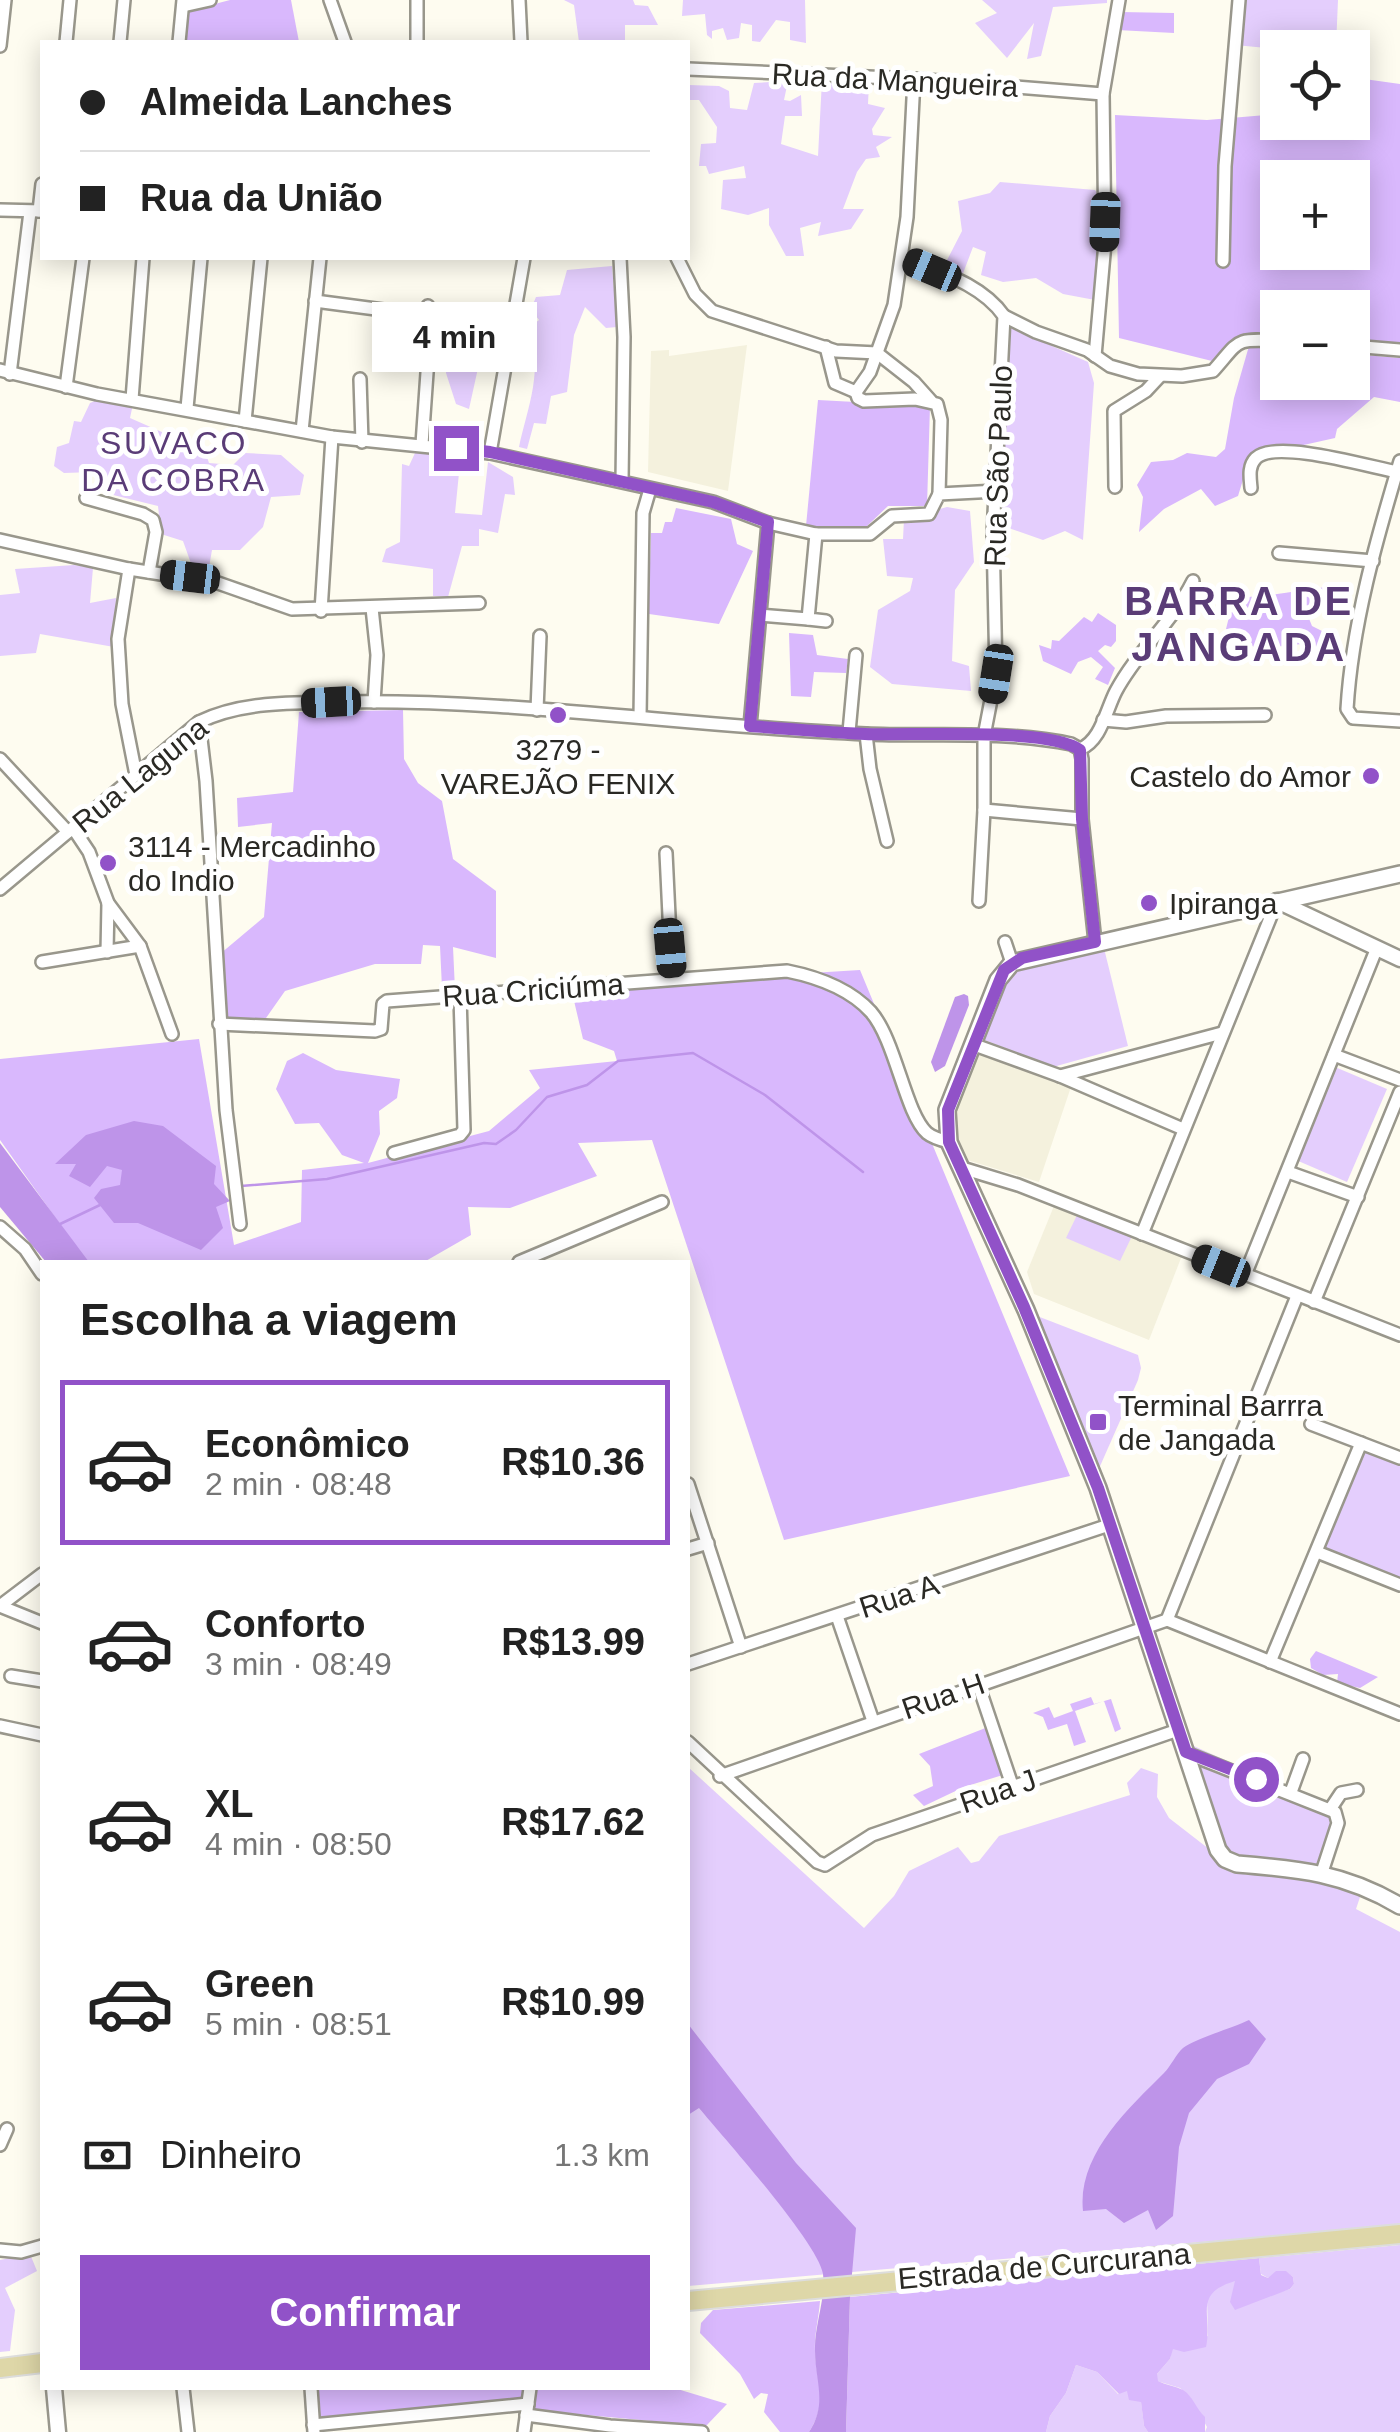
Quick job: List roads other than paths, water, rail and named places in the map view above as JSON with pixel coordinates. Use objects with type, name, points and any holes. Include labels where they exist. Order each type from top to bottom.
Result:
[{"type":"main road","points":[[1400,874],[1012,962],[998,980],[948,1110],[949,1142],[1026,1310],[1098,1488],[1218,1850],[1225,1859],[1237,1864],[1322,1872],[1363,1886],[1400,1906]]},
{"type":"main road","name":"Estrada de Curcurana","points":[[690,2300],[1400,2234]]},
{"type":"main road","points":[[0,2368],[40,2363]]},
{"type":"street","points":[[0,46],[5,0]]},
{"type":"street","points":[[66,40],[70,0]]},
{"type":"street","points":[[120,40],[124,0]]},
{"type":"street","points":[[179,40],[183,3],[210,0]]},
{"type":"street","points":[[330,0],[344,40]]},
{"type":"street","points":[[416,0],[417,40]]},
{"type":"street","points":[[519,0],[521,40]]},
{"type":"street","points":[[1095,356],[1106,215],[1104,94],[1119,0]]},
{"type":"street","points":[[1224,261],[1225,166],[1239,0]]},
{"type":"street","name":"Rua da Mangueira","points":[[690,69],[914,79],[1104,94]]},
{"type":"street","points":[[856,392],[866,380],[894,306],[902,257],[914,79]]},
{"type":"street","points":[[0,210],[37,211],[5,372],[332,438],[490,452],[728,506],[768,522],[816,534],[870,534],[892,516],[929,514],[940,494],[940,409],[914,382],[877,354],[826,348],[712,310],[694,294],[678,260]]},
{"type":"street","points":[[902,257],[979,290],[1004,316],[1110,366],[1160,376],[1213,370],[1228,350],[1242,341],[1260,341]]},
{"type":"street","points":[[66,386],[83,260]]},
{"type":"street","points":[[132,399],[144,260]]},
{"type":"street","points":[[187,408],[200,260]]},
{"type":"street","points":[[245,421],[261,260]]},
{"type":"street","points":[[302,431],[320,260]]},
{"type":"street","points":[[490,452],[524,260]]},
{"type":"street","points":[[620,260],[624,337],[622,481]]},
{"type":"street","points":[[315,301],[391,311]]},
{"type":"street","points":[[422,444],[430,330],[428,306]]},
{"type":"street","name":"Rua São Paulo","points":[[979,901],[984,736],[996,674],[992,534],[1004,316]]},
{"type":"street","points":[[826,348],[836,382],[864,401],[931,402]]},
{"type":"street","points":[[1370,348],[1400,350]]},
{"type":"street","points":[[1115,487],[1114,411],[1146,391],[1160,376]]},
{"type":"street","points":[[360,379],[362,442]]},
{"type":"street","points":[[322,610],[332,438]]},
{"type":"street","points":[[1251,488],[1250,467],[1254,460],[1274,451],[1398,467],[1351,670],[1349,715],[1400,721]]},
{"type":"street","points":[[640,717],[643,513],[650,489]]},
{"type":"street","points":[[940,494],[997,491]]},
{"type":"street","points":[[86,498],[153,520],[156,532],[150,572]]},
{"type":"street","points":[[750,726],[768,522]]},
{"type":"street","points":[[808,619],[816,534]]},
{"type":"street","points":[[0,540],[129,569],[218,583],[292,609],[479,603]]},
{"type":"street","points":[[1279,554],[1374,560]]},
{"type":"street","points":[[129,569],[118,639],[122,704],[136,775]]},
{"type":"street","points":[[1095,942],[1082,819],[1080,750],[1089,746],[1116,690],[1141,652],[1174,617],[1193,581]]},
{"type":"street","points":[[372,608],[377,655],[374,702]]},
{"type":"street","points":[[760,615],[826,621]]},
{"type":"street","points":[[537,710],[540,636]]},
{"type":"street","points":[[849,732],[856,655]]},
{"type":"street","name":"Rua Laguna","points":[[0,889],[199,722],[234,708],[374,702],[537,710],[866,734],[1060,741],[1080,750]]},
{"type":"street","points":[[1103,720],[1266,715]]},
{"type":"street","points":[[199,722],[206,781],[219,1024],[240,1224]]},
{"type":"street","points":[[866,734],[888,841]]},
{"type":"street","points":[[0,759],[90,852],[108,902],[140,946],[172,1034]]},
{"type":"street","points":[[984,810],[1082,819]]},
{"type":"street","points":[[666,853],[672,979]]},
{"type":"street","points":[[1142,1234],[1277,901],[1400,959]]},
{"type":"street","points":[[107,952],[108,902]]},
{"type":"street","points":[[1005,942],[1012,962]]},
{"type":"street","points":[[42,962],[140,946]]},
{"type":"street","points":[[1245,1275],[1376,950]]},
{"type":"street","name":"Rua Criciúma","points":[[219,1024],[375,1032],[384,1022],[383,1004],[387,1001],[787,971],[834,986],[860,1002],[876,1018],[919,1123],[927,1133],[949,1142]]},
{"type":"street","points":[[394,1153],[464,1130],[460,996]]},
{"type":"street","points":[[1060,1076],[1222,1033]]},
{"type":"street","points":[[972,1044],[1060,1076],[1183,1129]]},
{"type":"street","points":[[1334,1055],[1400,1080]]},
{"type":"street","points":[[1314,1302],[1400,1092]]},
{"type":"street","points":[[962,1168],[1018,1185],[1400,1335]]},
{"type":"street","points":[[1288,1172],[1358,1197]]},
{"type":"street","points":[[524,1260],[662,1202]]},
{"type":"street","points":[[0,1227],[25,1249],[40,1271]]},
{"type":"street","points":[[1297,1296],[1167,1620],[1400,1714]]},
{"type":"street","points":[[1310,1424],[1400,1458]]},
{"type":"street","points":[[1270,1662],[1361,1443]]},
{"type":"street","points":[[690,1490],[741,1648]]},
{"type":"street","name":"Rua A","points":[[690,1663],[1110,1525]]},
{"type":"street","points":[[690,1548],[708,1544]]},
{"type":"street","points":[[1317,1552],[1400,1584]]},
{"type":"street","points":[[0,1606],[40,1576]]},
{"type":"street","points":[[0,1606],[40,1621]]},
{"type":"street","points":[[837,1616],[873,1721]]},
{"type":"street","name":"Rua H","points":[[720,1776],[1167,1620]]},
{"type":"street","points":[[11,1676],[40,1680]]},
{"type":"street","points":[[978,1684],[1012,1786]]},
{"type":"street","points":[[0,1726],[40,1735]]},
{"type":"street","name":"Rua J","points":[[720,1776],[825,1865],[872,1835],[1178,1730]]},
{"type":"street","points":[[690,1744],[720,1776]]},
{"type":"street","points":[[1186,1752],[1331,1808],[1338,1823],[1322,1872]]},
{"type":"street","points":[[1291,1792],[1302,1760]]},
{"type":"street","points":[[1331,1808],[1341,1793],[1357,1790]]},
{"type":"street","points":[[0,2146],[8,2128]]},
{"type":"street","points":[[0,2250],[21,2252],[40,2247]]},
{"type":"street","points":[[54,2390],[58,2432]]},
{"type":"street","points":[[183,2390],[188,2432]]},
{"type":"street","points":[[311,2390],[314,2428],[527,2410],[610,2429],[699,2432]]},
{"type":"street","points":[[524,2432],[530,2390]]},
{"type":"waterway","points":[[241,1186],[327,1179],[484,1143],[496,1144],[516,1130],[547,1097],[587,1085],[618,1061],[693,1053],[765,1095],[863,1172]]},
{"type":"waterway","points":[[58,1225],[100,1205]]},
{"type":"place","name":"3279 - VAREJÃO FENIX","points":[[558,715]]},
{"type":"place","name":"Castelo do Amor","points":[[1371,776]]},
{"type":"place","name":"3114 - Mercadinho do Indio","points":[[108,863]]},
{"type":"place","name":"Ipiranga","points":[[1149,903]]},
{"type":"place","name":"Terminal Barrra de Jangada","points":[[1098,1422]]},
{"type":"district","name":"SUVACO DA COBRA","points":[[174,462]]},
{"type":"district","name":"BARRA DE JANGADA","points":[[1239,624]]}]
